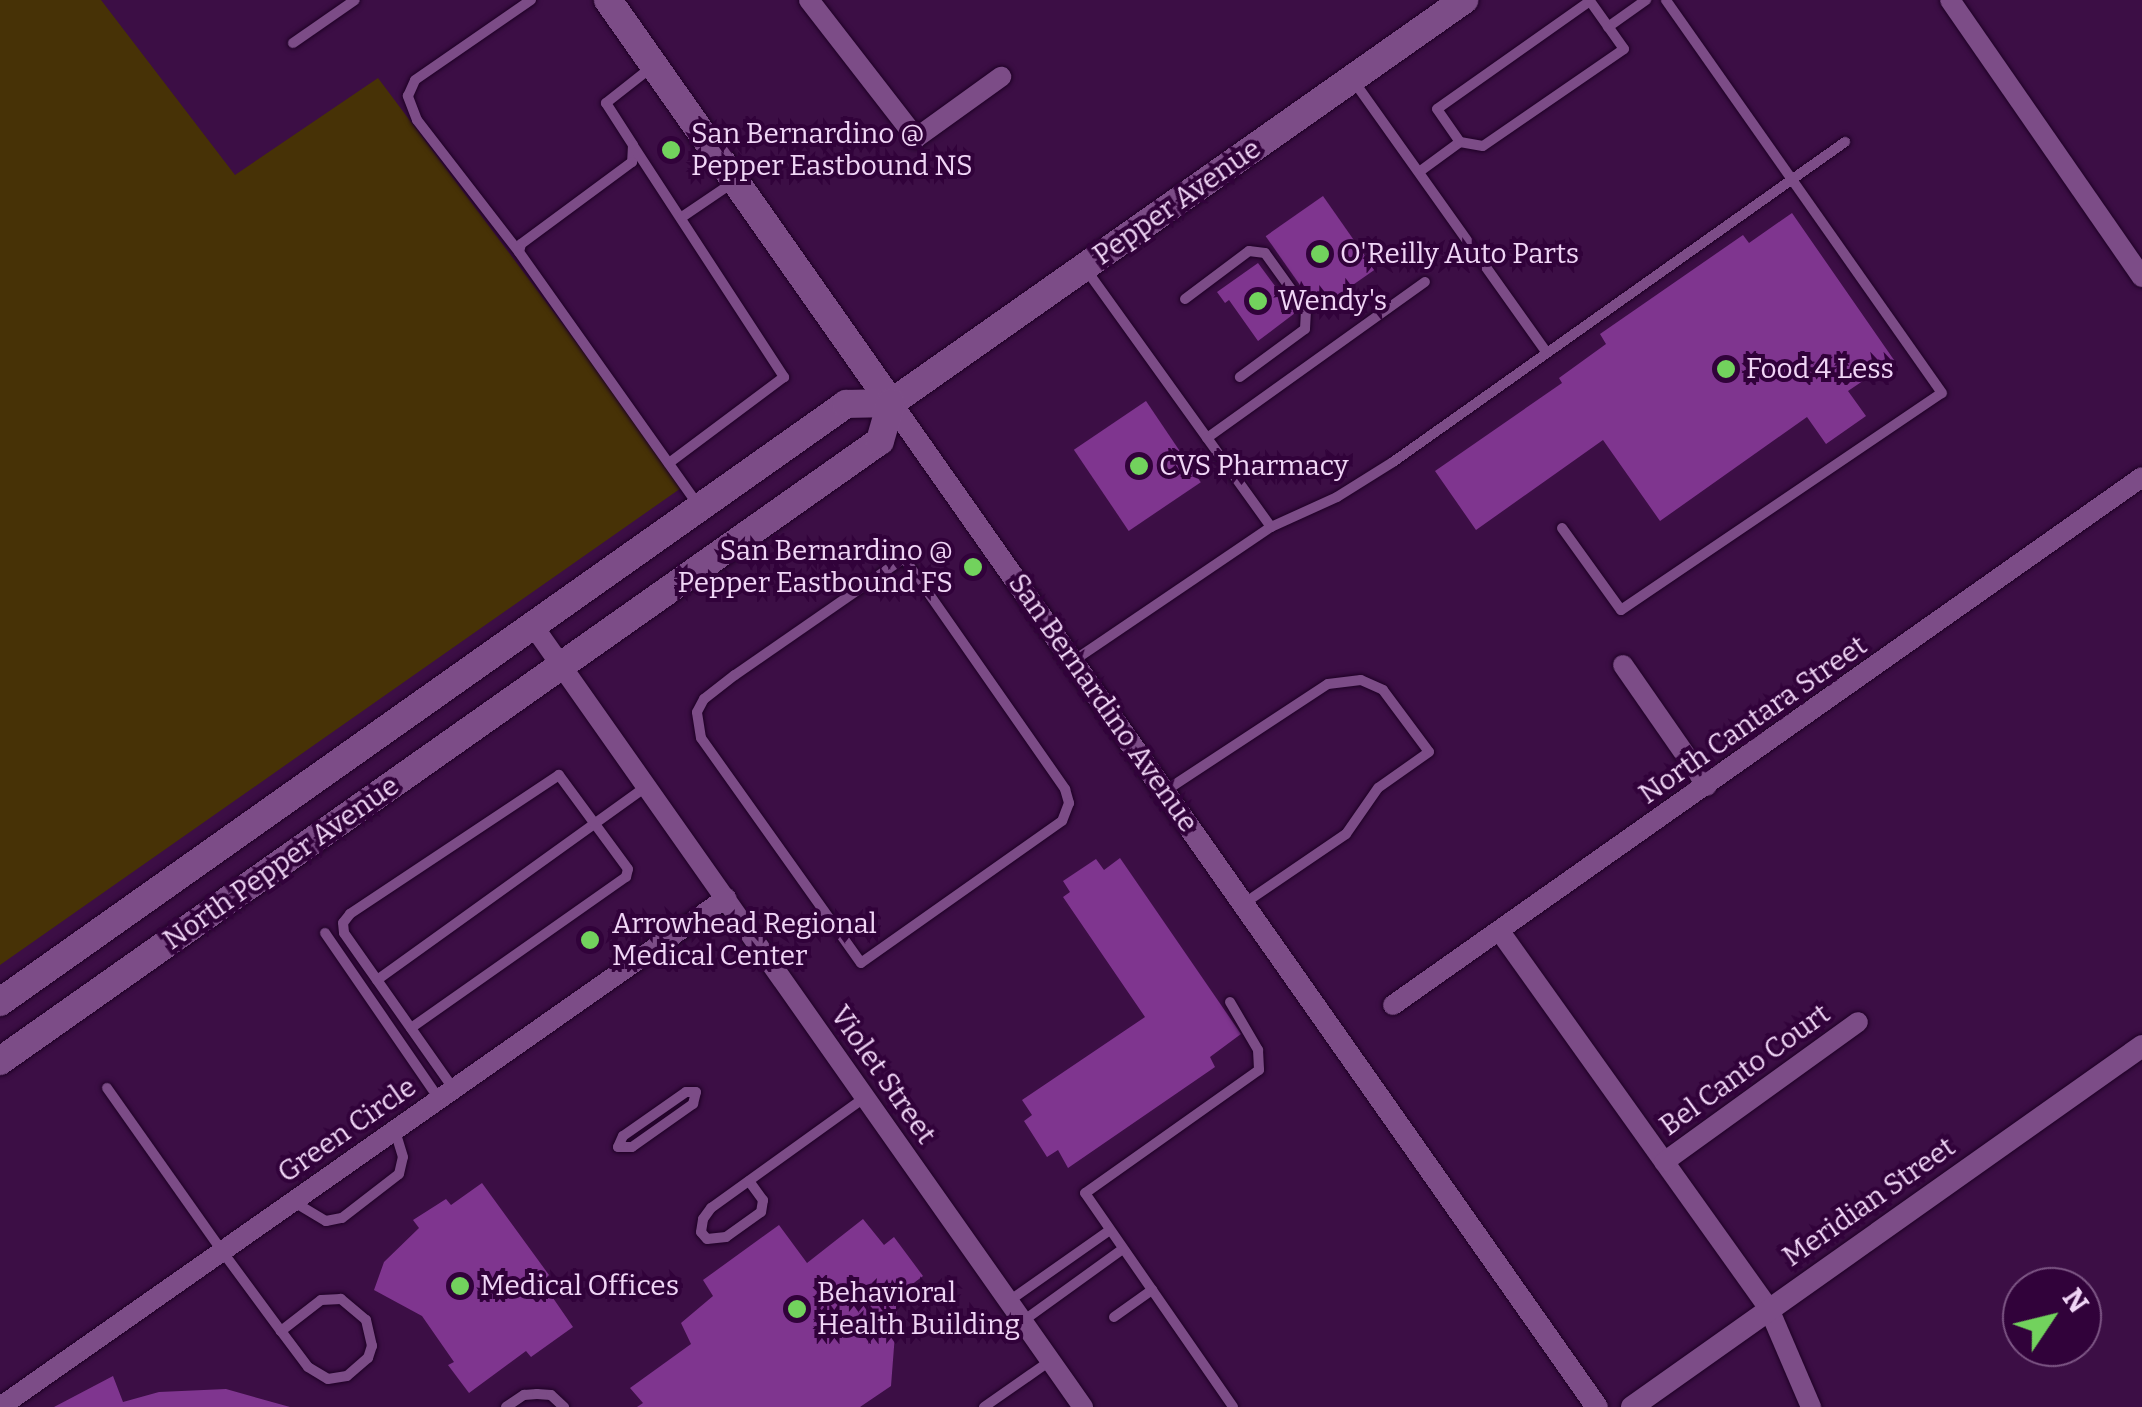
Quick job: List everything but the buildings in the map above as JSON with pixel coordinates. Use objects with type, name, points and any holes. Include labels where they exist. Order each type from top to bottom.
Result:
[{"type":"main road","name":"San Bernardino Avenue","points":[[608,0],[891,403]]},
{"type":"main road","name":"Pepper Avenue","points":[[891,403],[1464,0]]},
{"type":"main road","points":[[534,627],[846,404],[891,403],[880,441],[562,666]]},
{"type":"main road","name":"North Pepper Avenue","points":[[0,1002],[534,627]]},
{"type":"main road","name":"North Pepper Avenue","points":[[0,1061],[562,666]]},
{"type":"street","points":[[809,0],[916,138],[1001,77]]},
{"type":"street","points":[[1950,0],[2142,277]]},
{"type":"street","name":"San Bernardino Avenue","points":[[891,403],[1597,1407]]},
{"type":"street","name":"North Cantara Street","points":[[1393,1005],[2142,477]]},
{"type":"street","name":"Violet Street","points":[[534,627],[1083,1407]]},
{"type":"street","points":[[1622,665],[1707,786]]},
{"type":"street","name":"Green Circle","points":[[0,1407],[726,898]]},
{"type":"street","points":[[1501,932],[1769,1309],[1811,1407]]},
{"type":"street","name":"Bel Canto Court","points":[[1664,1162],[1858,1022]]},
{"type":"street","name":"Meridian Street","points":[[1632,1407],[2142,1046]]},
{"type":"lane","points":[[293,43],[355,0]]},
{"type":"lane","points":[[531,0],[416,80],[408,96],[417,120],[518,252],[700,508]]},
{"type":"lane","points":[[1419,172],[1460,142],[1484,146],[1624,48],[1590,0],[1437,108],[1460,142]]},
{"type":"lane","points":[[1608,27],[1646,0]]},
{"type":"lane","points":[[1562,528],[1621,610],[1942,392],[1666,0]]},
{"type":"lane","points":[[654,65],[606,103],[682,217]]},
{"type":"lane","points":[[1352,78],[1546,352]]},
{"type":"lane","points":[[1072,661],[1271,527],[1337,497],[1379,471],[1845,142]]},
{"type":"lane","points":[[518,252],[521,244],[625,170],[632,162],[633,146]]},
{"type":"lane","points":[[669,464],[784,377],[783,369],[679,222],[735,181]]},
{"type":"lane","points":[[1185,299],[1248,251],[1265,253],[1306,310],[1305,328],[1240,377]]},
{"type":"lane","points":[[1084,268],[1271,527]]},
{"type":"lane","points":[[1207,438],[1426,282]]},
{"type":"lane","points":[[904,558],[980,666],[1065,789],[1067,812],[1062,821],[861,964],[702,738],[697,712],[704,699],[735,675],[904,558]]},
{"type":"lane","points":[[1164,792],[1328,684],[1361,680],[1384,690],[1429,752],[1378,788],[1346,834],[1243,904]]},
{"type":"lane","points":[[411,1028],[626,877],[628,869],[559,776],[350,914],[344,923],[344,933],[411,1028],[446,1094]]},
{"type":"lane","points":[[377,980],[647,787]]},
{"type":"lane","points":[[326,933],[446,1094]]},
{"type":"lane","points":[[1230,1002],[1258,1050],[1259,1070],[1085,1193],[1233,1407]]},
{"type":"lane","points":[[107,1088],[222,1251],[281,1332],[308,1367],[328,1378],[347,1376],[358,1368],[372,1346],[366,1320],[350,1302],[341,1299],[321,1300],[281,1332]]},
{"type":"lane","points":[[686,1092],[696,1092],[693,1104],[632,1147],[618,1147],[623,1136],[686,1092]]},
{"type":"lane","points":[[749,1181],[763,1200],[761,1212],[726,1237],[707,1239],[701,1232],[702,1219],[749,1181],[865,1097]]},
{"type":"lane","points":[[293,1201],[326,1221],[342,1218],[399,1174],[402,1158],[395,1130]]},
{"type":"lane","points":[[1008,1301],[1110,1230]]},
{"type":"lane","points":[[1022,1321],[1123,1250]]},
{"type":"lane","points":[[1114,1317],[1152,1290]]},
{"type":"lane","points":[[984,1407],[1050,1361]]},
{"type":"lane","points":[[506,1407],[524,1395],[538,1394],[551,1396],[564,1407]]},
{"type":"shaded area","points":[[0,0],[101,0],[235,175],[378,78],[684,486],[0,965]]},
{"type":"place","name":"San Bernardino @ Pepper Eastbound NS","points":[[671,150]]},
{"type":"place","name":"O'Reilly Auto Parts","points":[[1320,254]]},
{"type":"place","name":"Wendy's","points":[[1258,301]]},
{"type":"place","name":"Food 4 Less","points":[[1726,369]]},
{"type":"place","name":"CVS Pharmacy","points":[[1139,466]]},
{"type":"place","name":"San Bernardino @ Pepper Eastbound FS","points":[[973,567]]},
{"type":"place","name":"Arrowhead Regional Medical Center","points":[[590,940]]},
{"type":"place","name":"Medical Offices","points":[[460,1286]]},
{"type":"place","name":"Behavioral Health Building","points":[[797,1309]]}]
